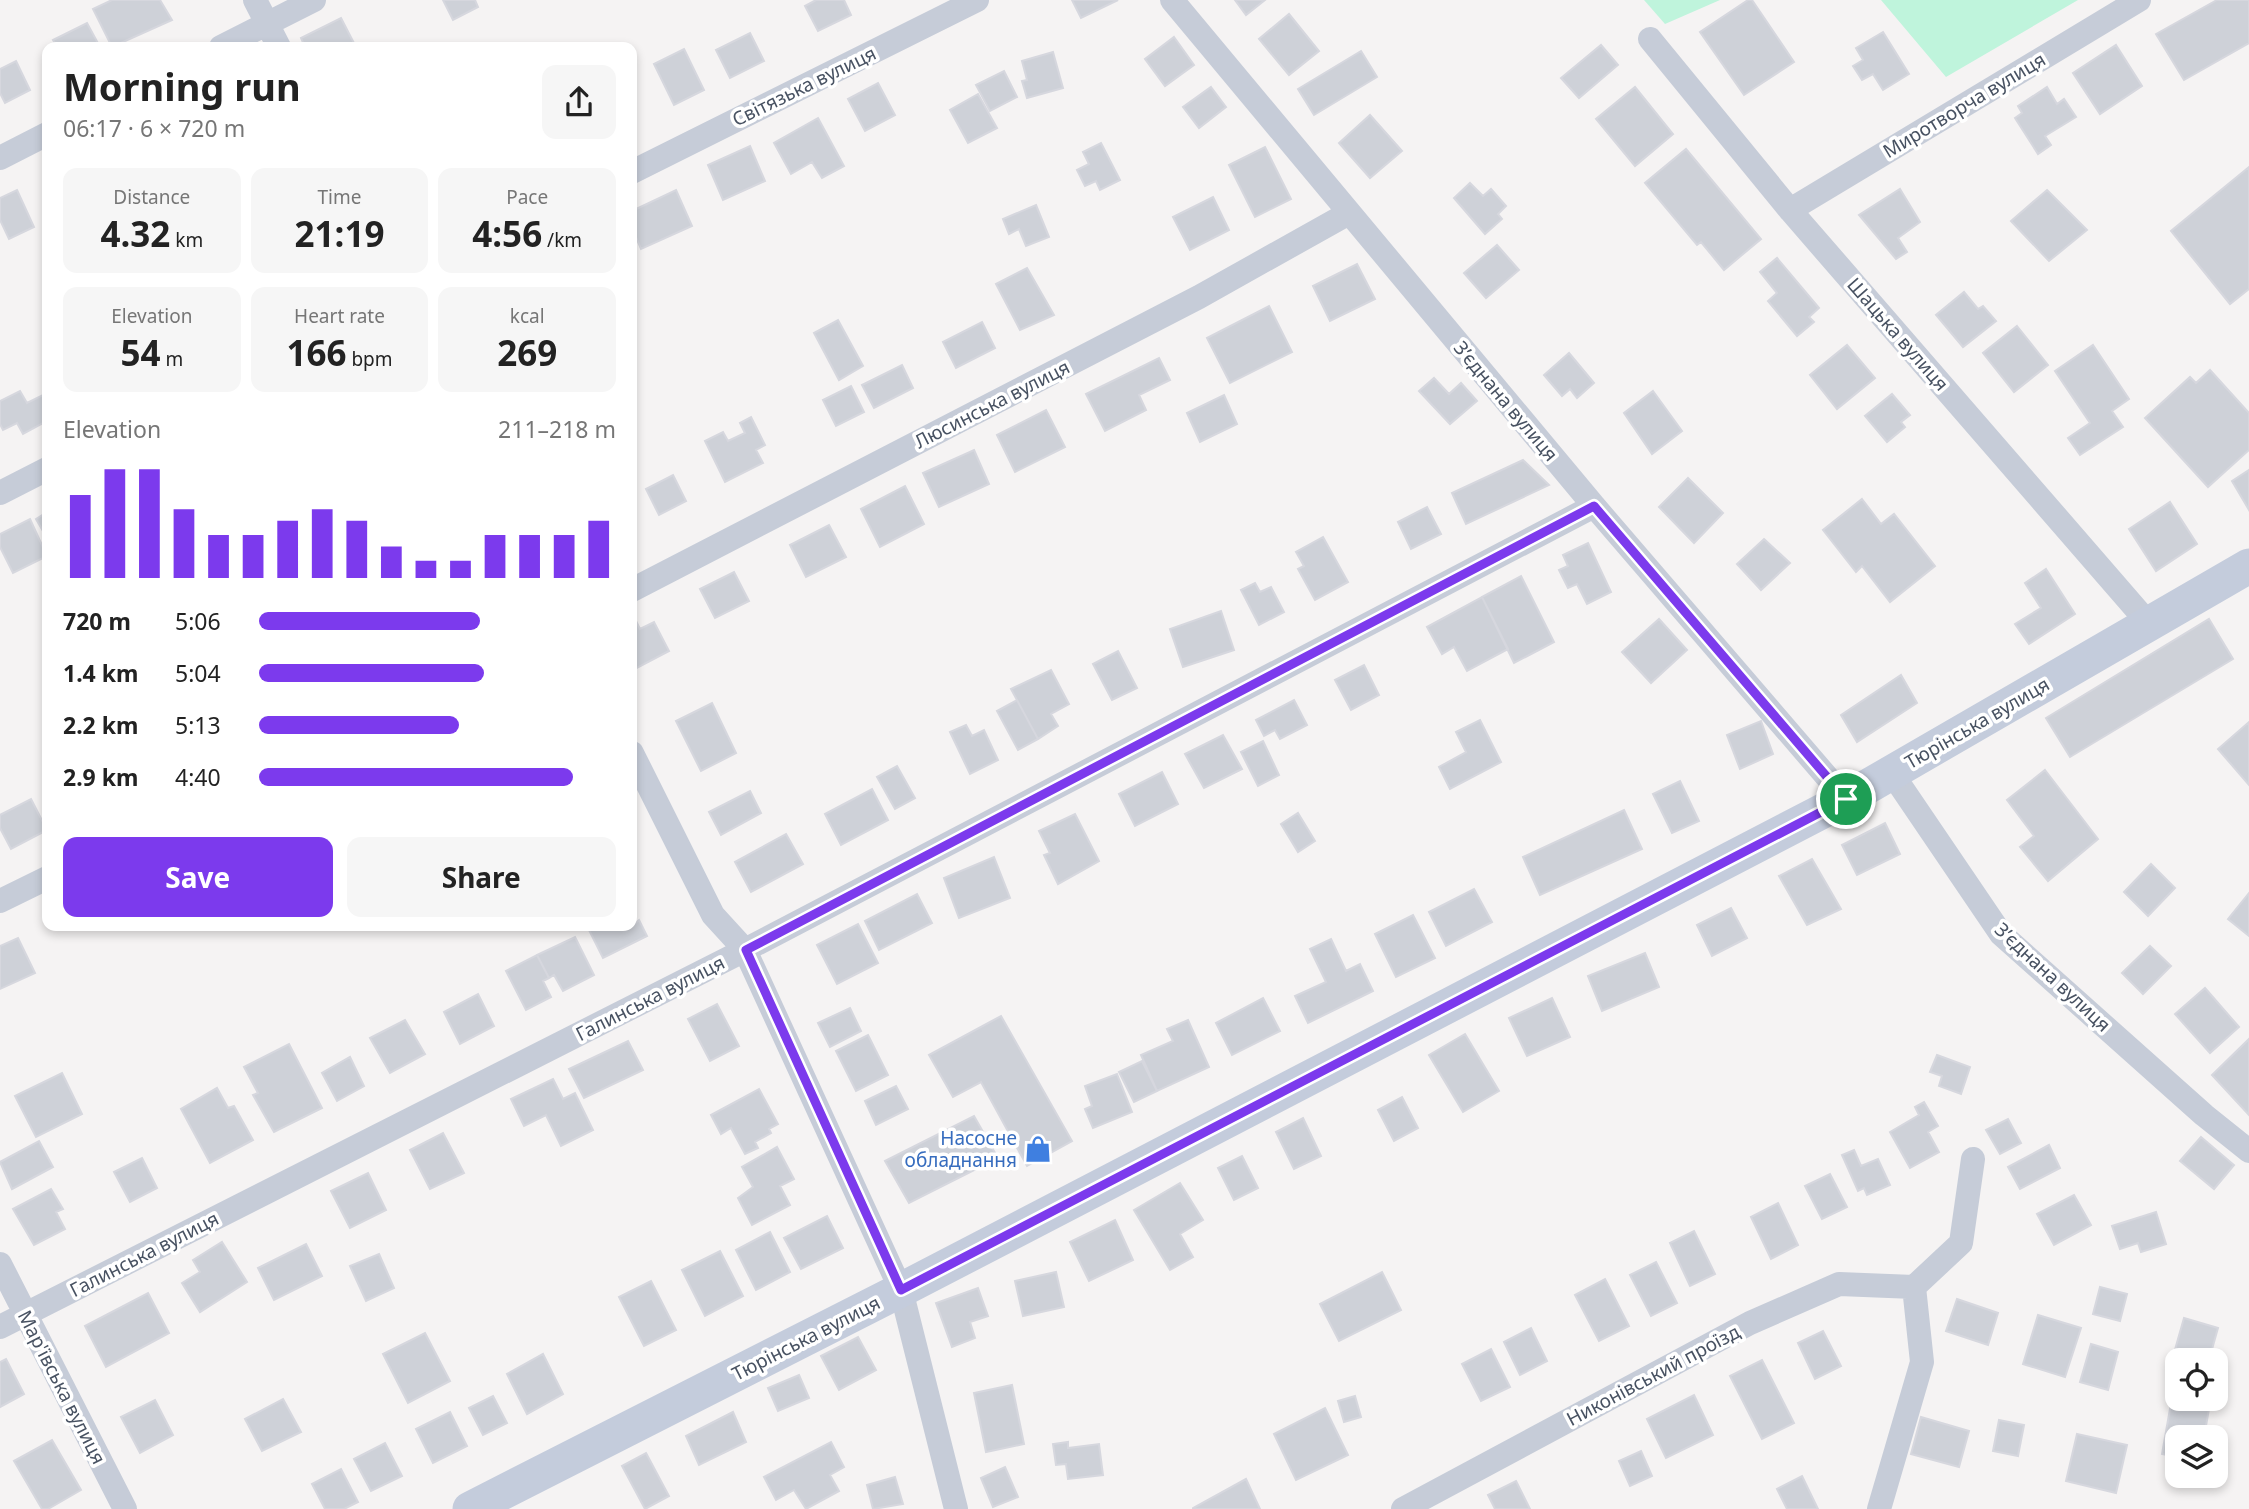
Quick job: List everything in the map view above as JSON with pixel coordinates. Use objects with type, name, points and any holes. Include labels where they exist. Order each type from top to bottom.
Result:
[{"type":"main road","name":"Тюрінська вулиця","points":[[470,1509],[901,1290],[1846,799],[2249,566]]},
{"type":"street","points":[[256,0],[277,42]]},
{"type":"street","points":[[231,42],[314,0]]},
{"type":"street","name":"Світязька вулиця","points":[[637,170],[976,0]]},
{"type":"street","name":"З’єднана вулиця","points":[[1171,0],[1594,506],[1846,799]]},
{"type":"street","name":"Миротворча вулиця","points":[[1790,210],[2104,9],[2138,0]]},
{"type":"street","name":"Шацька вулиця","points":[[1650,39],[1790,210],[2150,625]]},
{"type":"street","points":[[0,158],[42,137]]},
{"type":"street","name":"Люсинська вулиця","points":[[637,587],[1199,297],[1349,213]]},
{"type":"street","points":[[0,493],[42,472]]},
{"type":"street","name":"Галинська вулиця","points":[[0,1327],[746,950],[1594,506]]},
{"type":"street","points":[[637,763],[713,915],[746,950],[901,1290],[956,1509]]},
{"type":"street","name":"З’єднана вулиця","points":[[1891,772],[2001,934],[2204,1115],[2249,1151]]},
{"type":"street","points":[[0,901],[42,880]]},
{"type":"street","points":[[1879,1509],[1922,1362],[1914,1287],[1961,1243],[1973,1159]]},
{"type":"street","name":"Мар'ївська вулиця","points":[[0,1264],[125,1509]]},
{"type":"street","name":"Никонівський проїзд","points":[[1404,1509],[1750,1323],[1839,1283],[1914,1287]]},
{"type":"green space","points":[[1644,0],[1720,0],[1665,24]]},
{"type":"green space","points":[[1881,0],[2078,0],[1946,77]]},
{"type":"building","points":[[112,0],[160,0],[172,20],[123,42],[110,42],[93,9]]},
{"type":"building","points":[[443,0],[475,0],[478,7],[453,20]]},
{"type":"building","points":[[816,0],[844,0],[851,15],[818,31],[805,6]]},
{"type":"building","points":[[1072,0],[1118,0],[1081,18]]},
{"type":"building","points":[[1235,0],[1265,0],[1246,15]]},
{"type":"building","points":[[1752,0],[1794,62],[1744,95],[1700,32]]},
{"type":"building","points":[[2217,0],[2249,0],[2249,43],[2184,80],[2156,34]]},
{"type":"building","points":[[1289,14],[1319,51],[1289,75],[1259,39]]},
{"type":"building","points":[[341,18],[353,42],[303,42],[301,38]]},
{"type":"building","points":[[87,23],[97,42],[54,42],[53,40]]},
{"type":"building","points":[[1883,32],[1909,74],[1883,90],[1873,74],[1862,80],[1853,66],[1863,60],[1856,48]]},
{"type":"building","points":[[750,33],[764,61],[730,78],[716,50]]},
{"type":"building","points":[[1174,37],[1194,65],[1165,86],[1145,59]]},
{"type":"building","points":[[1601,45],[1618,65],[1579,98],[1561,78]]},
{"type":"building","points":[[2116,45],[2142,86],[2100,114],[2073,73]]},
{"type":"building","points":[[684,49],[704,90],[674,105],[654,64]]},
{"type":"building","points":[[1361,51],[1377,77],[1314,115],[1298,89]]},
{"type":"building","points":[[1053,52],[1063,88],[1027,98],[1022,81],[1027,80],[1022,61]]},
{"type":"building","points":[[16,61],[30,90],[5,103],[0,93],[0,69]]},
{"type":"building","points":[[1004,71],[1017,97],[990,111],[976,85]]},
{"type":"building","points":[[878,83],[895,115],[865,131],[848,99]]},
{"type":"building","points":[[1211,87],[1226,107],[1199,128],[1183,107]]},
{"type":"building","points":[[1635,87],[1673,134],[1635,166],[1596,119]]},
{"type":"building","points":[[2047,87],[2057,104],[2064,99],[2076,117],[2045,136],[2051,145],[2038,154],[2015,118],[2022,113],[2018,106]]},
{"type":"building","points":[[978,94],[997,128],[968,143],[950,110]]},
{"type":"building","points":[[1370,115],[1402,151],[1370,178],[1339,143]]},
{"type":"building","points":[[818,118],[844,166],[822,178],[812,162],[791,174],[774,143]]},
{"type":"building","points":[[1101,143],[1120,180],[1100,190],[1096,181],[1085,186],[1077,170],[1089,164],[1083,152]]},
{"type":"building","points":[[750,146],[765,181],[723,200],[708,165]]},
{"type":"building","points":[[1265,147],[1291,199],[1255,217],[1229,165]]},
{"type":"building","points":[[1686,149],[1761,239],[1724,270],[1701,242],[1697,245],[1645,183]]},
{"type":"building","points":[[2249,167],[2249,289],[2230,304],[2171,231]]},
{"type":"building","points":[[1470,183],[1483,196],[1491,189],[1506,206],[1498,214],[1502,219],[1485,234],[1454,198]]},
{"type":"building","points":[[1900,189],[1920,222],[1898,238],[1907,252],[1896,259],[1859,215]]},
{"type":"building","points":[[17,190],[34,227],[9,239],[0,220],[0,198]]},
{"type":"building","points":[[676,190],[692,226],[641,249],[637,240],[637,209]]},
{"type":"building","points":[[2047,190],[2087,230],[2049,261],[2011,221]]},
{"type":"building","points":[[1213,197],[1229,230],[1190,250],[1173,217]]},
{"type":"building","points":[[1036,205],[1049,237],[1026,246],[1019,229],[1009,234],[1003,219]]},
{"type":"building","points":[[1497,245],[1519,270],[1486,298],[1464,273]]},
{"type":"building","points":[[1777,258],[1819,308],[1809,317],[1814,322],[1797,336],[1768,301],[1777,293],[1760,272]]},
{"type":"building","points":[[1357,264],[1375,299],[1330,321],[1313,286]]},
{"type":"building","points":[[1027,268],[1054,315],[1020,330],[996,284]]},
{"type":"building","points":[[1964,292],[1978,309],[1983,306],[1996,321],[1963,347],[1936,315]]},
{"type":"building","points":[[1269,306],[1292,352],[1230,383],[1207,338]]},
{"type":"building","points":[[838,320],[863,366],[839,380],[814,333]]},
{"type":"building","points":[[982,322],[995,348],[956,368],[943,342]]},
{"type":"building","points":[[2017,326],[2048,365],[2014,392],[1983,353]]},
{"type":"building","points":[[1847,345],[1875,378],[1837,409],[1810,375]]},
{"type":"building","points":[[2093,345],[2129,399],[2112,411],[2123,427],[2080,455],[2068,438],[2090,423],[2055,371]]},
{"type":"building","points":[[1569,353],[1594,383],[1577,398],[1570,389],[1562,396],[1544,375]]},
{"type":"building","points":[[1159,358],[1170,380],[1139,395],[1146,410],[1105,431],[1086,394]]},
{"type":"building","points":[[902,365],[913,388],[874,408],[862,385]]},
{"type":"building","points":[[2210,370],[2249,413],[2249,450],[2208,487],[2145,418],[2190,377],[2196,383]]},
{"type":"building","points":[[1434,378],[1449,394],[1461,383],[1477,401],[1450,424],[1419,391]]},
{"type":"building","points":[[851,386],[864,412],[836,426],[823,400]]},
{"type":"building","points":[[20,391],[27,403],[42,396],[42,424],[23,434],[17,423],[3,430],[0,424],[0,401]]},
{"type":"building","points":[[1653,391],[1682,431],[1652,454],[1624,413]]},
{"type":"building","points":[[1892,394],[1910,415],[1901,422],[1905,427],[1887,442],[1865,416]]},
{"type":"building","points":[[1224,395],[1237,424],[1200,442],[1187,413]]},
{"type":"building","points":[[1046,410],[1065,447],[1015,472],[997,435]]},
{"type":"building","points":[[751,417],[765,445],[756,450],[763,463],[725,482],[705,441],[723,432],[728,441],[745,433],[740,423]]},
{"type":"building","points":[[974,450],[989,484],[939,507],[923,473]]},
{"type":"building","points":[[1523,460],[1549,485],[1466,524],[1452,493]]},
{"type":"building","points":[[2249,470],[2249,510],[2232,481]]},
{"type":"building","points":[[673,475],[686,501],[659,515],[646,489]]},
{"type":"building","points":[[1688,478],[1723,513],[1694,543],[1659,507]]},
{"type":"building","points":[[905,486],[924,524],[880,547],[861,509]]},
{"type":"building","points":[[1862,499],[1881,524],[1894,514],[1935,566],[1890,602],[1862,566],[1856,572],[1823,530]]},
{"type":"building","points":[[2170,502],[2197,544],[2156,571],[2129,529]]},
{"type":"building","points":[[1427,507],[1441,534],[1411,549],[1398,522]]},
{"type":"building","points":[[42,515],[42,529],[36,519]]},
{"type":"building","points":[[30,519],[42,545],[42,558],[13,573],[0,547],[0,534]]},
{"type":"building","points":[[829,525],[846,557],[806,577],[790,545]]},
{"type":"building","points":[[1323,537],[1348,582],[1315,600],[1298,569],[1304,566],[1296,552]]},
{"type":"building","points":[[1764,539],[1790,563],[1761,590],[1737,564]]},
{"type":"building","points":[[1588,543],[1611,592],[1587,604],[1577,584],[1568,588],[1559,570],[1568,566],[1563,555]]},
{"type":"building","points":[[2046,569],[2075,614],[2029,644],[2015,624],[2041,608],[2025,583]]},
{"type":"building","points":[[734,572],[749,601],[715,618],[700,589]]},
{"type":"building","points":[[1521,576],[1554,642],[1514,663],[1482,597]]},
{"type":"building","points":[[1255,583],[1260,592],[1271,587],[1284,612],[1259,625],[1241,590]]},
{"type":"building","points":[[1482,597],[1508,649],[1467,671],[1454,647],[1442,654],[1427,627]]},
{"type":"building","points":[[1221,611],[1234,650],[1183,667],[1170,629]]},
{"type":"building","points":[[1659,619],[1687,650],[1651,683],[1622,652]]},
{"type":"building","points":[[2209,619],[2233,659],[2070,757],[2046,718]]},
{"type":"building","points":[[654,622],[669,651],[637,668],[637,623],[640,629]]},
{"type":"building","points":[[1118,651],[1137,688],[1112,700],[1093,664]]},
{"type":"building","points":[[1364,665],[1379,695],[1351,710],[1335,680]]},
{"type":"building","points":[[1051,670],[1069,704],[1051,714],[1058,726],[1038,739],[1011,689]]},
{"type":"building","points":[[1901,675],[1917,703],[1857,742],[1841,715]]},
{"type":"building","points":[[1017,700],[1038,739],[1018,750],[997,711]]},
{"type":"building","points":[[1294,700],[1307,725],[1280,739],[1275,730],[1264,736],[1256,720]]},
{"type":"building","points":[[712,703],[736,753],[701,771],[676,721]]},
{"type":"building","points":[[1480,720],[1501,762],[1450,789],[1439,767],[1466,752],[1456,732]]},
{"type":"building","points":[[1761,721],[1773,754],[1740,769],[1727,735]]},
{"type":"building","points":[[2249,722],[2249,785],[2218,749]]},
{"type":"building","points":[[966,725],[972,736],[984,730],[998,760],[970,774],[950,732]]},
{"type":"building","points":[[1223,735],[1242,769],[1204,788],[1185,754]]},
{"type":"building","points":[[1263,741],[1279,775],[1258,786],[1241,752]]},
{"type":"building","points":[[897,766],[915,798],[895,809],[877,777]]},
{"type":"building","points":[[2045,770],[2098,839],[2048,881],[2020,847],[2034,836],[2007,800]]},
{"type":"building","points":[[1162,772],[1178,804],[1135,826],[1119,794]]},
{"type":"building","points":[[1680,781],[1699,821],[1672,833],[1653,794]]},
{"type":"building","points":[[872,789],[888,820],[841,845],[825,814]]},
{"type":"building","points":[[750,791],[761,813],[721,835],[709,812]]},
{"type":"building","points":[[31,799],[42,820],[42,833],[11,849],[0,828],[0,815]]},
{"type":"building","points":[[1624,810],[1642,849],[1540,895],[1523,857]]},
{"type":"building","points":[[1298,813],[1315,841],[1298,852],[1281,824]]},
{"type":"building","points":[[1075,814],[1099,861],[1058,884],[1044,855],[1050,853],[1039,831]]},
{"type":"building","points":[[1885,823],[1900,854],[1857,875],[1842,845]]},
{"type":"building","points":[[786,834],[803,864],[751,892],[735,862]]},
{"type":"building","points":[[994,857],[1010,898],[959,918],[944,878]]},
{"type":"building","points":[[1812,859],[1841,909],[1807,925],[1779,876]]},
{"type":"building","points":[[2151,864],[2175,888],[2148,916],[2124,892]]},
{"type":"building","points":[[1474,889],[1492,922],[1446,946],[1429,912]]},
{"type":"building","points":[[2249,893],[2249,936],[2228,919]]},
{"type":"building","points":[[917,894],[932,923],[879,950],[865,921]]},
{"type":"building","points":[[1731,908],[1747,938],[1712,956],[1697,925]]},
{"type":"building","points":[[1413,915],[1435,958],[1396,977],[1375,934]]},
{"type":"building","points":[[639,920],[647,936],[603,958],[590,931],[637,931]]},
{"type":"building","points":[[858,924],[878,963],[837,984],[817,945]]},
{"type":"building","points":[[575,937],[594,975],[563,991],[554,975],[549,978],[537,955]]},
{"type":"building","points":[[18,938],[35,973],[0,989],[0,946]]},
{"type":"building","points":[[1331,939],[1346,971],[1360,964],[1373,991],[1308,1023],[1295,996],[1326,982],[1310,949]]},
{"type":"building","points":[[2150,946],[2171,966],[2143,994],[2122,973]]},
{"type":"building","points":[[1645,953],[1659,987],[1602,1011],[1588,976]]},
{"type":"building","points":[[537,955],[549,978],[543,981],[551,997],[526,1010],[506,971]]},
{"type":"building","points":[[2205,988],[2239,1027],[2210,1053],[2175,1014]]},
{"type":"building","points":[[478,994],[494,1026],[460,1044],[444,1012]]},
{"type":"building","points":[[1263,998],[1280,1031],[1232,1055],[1216,1023]]},
{"type":"building","points":[[1552,998],[1570,1037],[1527,1056],[1509,1018]]},
{"type":"building","points":[[717,1004],[739,1046],[710,1061],[688,1019]]},
{"type":"building","points":[[850,1008],[861,1031],[830,1047],[818,1023]]},
{"type":"building","points":[[1001,1016],[1072,1141],[1027,1166],[981,1082],[953,1097],[929,1055]]},
{"type":"building","points":[[405,1020],[425,1054],[390,1073],[370,1038]]},
{"type":"building","points":[[1188,1020],[1209,1067],[1157,1091],[1141,1055],[1173,1041],[1167,1029]]},
{"type":"building","points":[[1465,1034],[1499,1091],[1463,1112],[1429,1055]]},
{"type":"building","points":[[868,1035],[888,1075],[856,1091],[836,1051]]},
{"type":"building","points":[[2249,1039],[2249,1115],[2212,1075]]},
{"type":"building","points":[[628,1041],[643,1070],[584,1098],[569,1069]]},
{"type":"building","points":[[289,1044],[322,1108],[274,1132],[253,1095],[258,1093],[244,1067]]},
{"type":"building","points":[[1937,1055],[1970,1067],[1961,1094],[1939,1086],[1942,1076],[1930,1072]]},
{"type":"building","points":[[350,1057],[364,1086],[337,1101],[322,1073]]},
{"type":"building","points":[[1142,1061],[1157,1091],[1134,1102],[1119,1072]]},
{"type":"building","points":[[62,1073],[82,1114],[36,1137],[15,1096]]},
{"type":"building","points":[[1117,1074],[1132,1112],[1093,1128],[1085,1109],[1092,1106],[1085,1086]]},
{"type":"building","points":[[553,1079],[563,1099],[575,1093],[593,1130],[561,1146],[546,1115],[524,1126],[511,1099]]},
{"type":"building","points":[[896,1086],[908,1109],[876,1125],[865,1101]]},
{"type":"building","points":[[217,1088],[228,1108],[234,1106],[253,1140],[210,1163],[181,1109]]},
{"type":"building","points":[[759,1089],[778,1124],[769,1129],[771,1133],[755,1142],[758,1148],[745,1154],[731,1128],[721,1134],[711,1115]]},
{"type":"building","points":[[1402,1097],[1418,1128],[1394,1141],[1378,1110]]},
{"type":"building","points":[[1924,1102],[1938,1126],[1928,1132],[1939,1152],[1910,1168],[1890,1132],[1919,1115],[1915,1107]]},
{"type":"building","points":[[974,1116],[998,1158],[909,1203],[885,1161]]},
{"type":"building","points":[[1303,1118],[1321,1156],[1294,1169],[1276,1132]]},
{"type":"building","points":[[2008,1119],[2021,1143],[2000,1154],[1986,1130]]},
{"type":"building","points":[[443,1133],[464,1173],[430,1189],[410,1150]]},
{"type":"building","points":[[2201,1137],[2234,1165],[2214,1189],[2180,1161]]},
{"type":"building","points":[[39,1141],[53,1167],[12,1189],[0,1162]]},
{"type":"building","points":[[2049,1145],[2060,1168],[2020,1189],[2008,1167]]},
{"type":"building","points":[[777,1147],[794,1179],[780,1186],[790,1205],[752,1225],[738,1198],[753,1187],[742,1167]]},
{"type":"building","points":[[1854,1150],[1861,1166],[1878,1159],[1890,1185],[1867,1195],[1864,1188],[1858,1191],[1842,1155]]},
{"type":"building","points":[[1242,1156],[1258,1188],[1234,1200],[1218,1168]]},
{"type":"building","points":[[142,1158],[157,1188],[130,1202],[114,1172]]},
{"type":"building","points":[[368,1173],[386,1210],[350,1228],[331,1191]]},
{"type":"building","points":[[1830,1174],[1847,1207],[1822,1219],[1805,1186]]},
{"type":"building","points":[[1180,1183],[1203,1220],[1180,1234],[1193,1257],[1170,1270],[1134,1210]]},
{"type":"building","points":[[51,1189],[63,1209],[56,1212],[65,1229],[34,1245],[13,1209]]},
{"type":"building","points":[[2074,1195],[2091,1225],[2054,1245],[2037,1214]]},
{"type":"building","points":[[1778,1203],[1798,1245],[1771,1259],[1751,1217]]},
{"type":"building","points":[[2156,1212],[2166,1244],[2141,1252],[2138,1243],[2120,1249],[2112,1226]]},
{"type":"building","points":[[827,1216],[843,1248],[801,1269],[784,1238]]},
{"type":"building","points":[[1115,1220],[1133,1260],[1089,1281],[1070,1242]]},
{"type":"building","points":[[1694,1231],[1715,1274],[1690,1286],[1670,1243]]},
{"type":"building","points":[[770,1232],[790,1272],[756,1290],[736,1250]]},
{"type":"building","points":[[222,1242],[247,1282],[200,1312],[182,1283],[200,1272],[193,1260]]},
{"type":"building","points":[[306,1244],[322,1276],[274,1300],[258,1268]]},
{"type":"building","points":[[720,1251],[743,1296],[705,1316],[682,1270]]},
{"type":"building","points":[[379,1254],[394,1288],[366,1301],[350,1266]]},
{"type":"building","points":[[1656,1262],[1677,1303],[1651,1316],[1630,1275]]},
{"type":"building","points":[[1056,1272],[1064,1307],[1023,1316],[1015,1281]]},
{"type":"building","points":[[1382,1272],[1401,1310],[1339,1341],[1320,1304]]},
{"type":"building","points":[[1605,1279],[1629,1326],[1599,1341],[1575,1295]]},
{"type":"building","points":[[651,1281],[676,1330],[644,1346],[619,1297]]},
{"type":"building","points":[[2100,1287],[2127,1294],[2120,1321],[2093,1314]]},
{"type":"building","points":[[978,1288],[988,1316],[970,1322],[975,1338],[952,1347],[936,1303]]},
{"type":"building","points":[[148,1293],[169,1333],[106,1367],[85,1326]]},
{"type":"building","points":[[1957,1299],[1998,1313],[1988,1345],[1946,1331]]},
{"type":"building","points":[[2038,1315],[2081,1328],[2065,1377],[2023,1364]]},
{"type":"building","points":[[2184,1318],[2218,1328],[2212,1348],[2175,1348]]},
{"type":"building","points":[[1531,1328],[1547,1361],[1520,1375],[1504,1342]]},
{"type":"building","points":[[1823,1331],[1841,1366],[1815,1379],[1798,1343]]},
{"type":"building","points":[[425,1333],[450,1381],[408,1403],[383,1354]]},
{"type":"building","points":[[858,1337],[876,1370],[839,1390],[821,1356]]},
{"type":"building","points":[[2091,1344],[2118,1352],[2108,1390],[2080,1382]]},
{"type":"building","points":[[1491,1349],[1510,1387],[1481,1401],[1462,1364]]},
{"type":"building","points":[[543,1354],[563,1394],[527,1414],[507,1374]]},
{"type":"building","points":[[6,1359],[24,1394],[0,1407],[0,1362]]},
{"type":"building","points":[[1762,1360],[1794,1423],[1762,1439],[1730,1376]]},
{"type":"building","points":[[799,1375],[809,1398],[778,1411],[768,1388]]},
{"type":"building","points":[[1012,1385],[1024,1444],[986,1452],[974,1393]]},
{"type":"building","points":[[1694,1395],[1713,1435],[1666,1458],[1647,1419]]},
{"type":"building","points":[[493,1396],[507,1423],[483,1435],[469,1408]]},
{"type":"building","points":[[1355,1396],[1361,1417],[1344,1422],[1338,1401]]},
{"type":"building","points":[[283,1399],[301,1432],[262,1451],[245,1419]]},
{"type":"building","points":[[155,1400],[173,1435],[140,1453],[121,1417]]},
{"type":"building","points":[[1325,1408],[1348,1455],[1296,1480],[1274,1434]]},
{"type":"building","points":[[2170,1411],[2209,1411],[2206,1425],[2167,1425]]},
{"type":"building","points":[[450,1412],[467,1446],[433,1463],[416,1429]]},
{"type":"building","points":[[733,1412],[746,1442],[699,1465],[686,1436]]},
{"type":"building","points":[[1921,1417],[1969,1431],[1959,1467],[1911,1454]]},
{"type":"building","points":[[1999,1420],[2024,1425],[2018,1456],[1993,1451]]},
{"type":"building","points":[[2077,1434],[2127,1445],[2116,1493],[2066,1481]]},
{"type":"building","points":[[52,1440],[81,1490],[48,1509],[42,1509],[14,1461]]},
{"type":"building","points":[[831,1442],[844,1467],[830,1475],[839,1491],[806,1509],[794,1490],[776,1500],[764,1477]]},
{"type":"building","points":[[1068,1442],[1068,1448],[1099,1444],[1103,1475],[1068,1479],[1066,1464],[1056,1465],[1053,1444]]},
{"type":"building","points":[[385,1443],[402,1476],[371,1491],[354,1459]]},
{"type":"building","points":[[1641,1451],[1652,1476],[1630,1486],[1619,1461]]},
{"type":"building","points":[[646,1453],[669,1496],[645,1509],[622,1466]]},
{"type":"building","points":[[1005,1467],[1018,1497],[993,1507],[981,1478]]},
{"type":"building","points":[[341,1469],[358,1502],[344,1509],[325,1509],[312,1484]]},
{"type":"building","points":[[1802,1476],[1818,1509],[1787,1509],[1777,1489]]},
{"type":"building","points":[[895,1477],[903,1504],[873,1509],[867,1485]]},
{"type":"building","points":[[1246,1479],[1260,1509],[1193,1509],[1193,1508]]},
{"type":"building","points":[[1516,1481],[1530,1509],[1495,1509],[1488,1495]]},
{"type":"place","name":"Насосне обладнання","points":[[1038,1149]]},
{"type":"route","points":[[1594,506],[1846,799],[901,1290],[746,950],[1594,506]]}]
